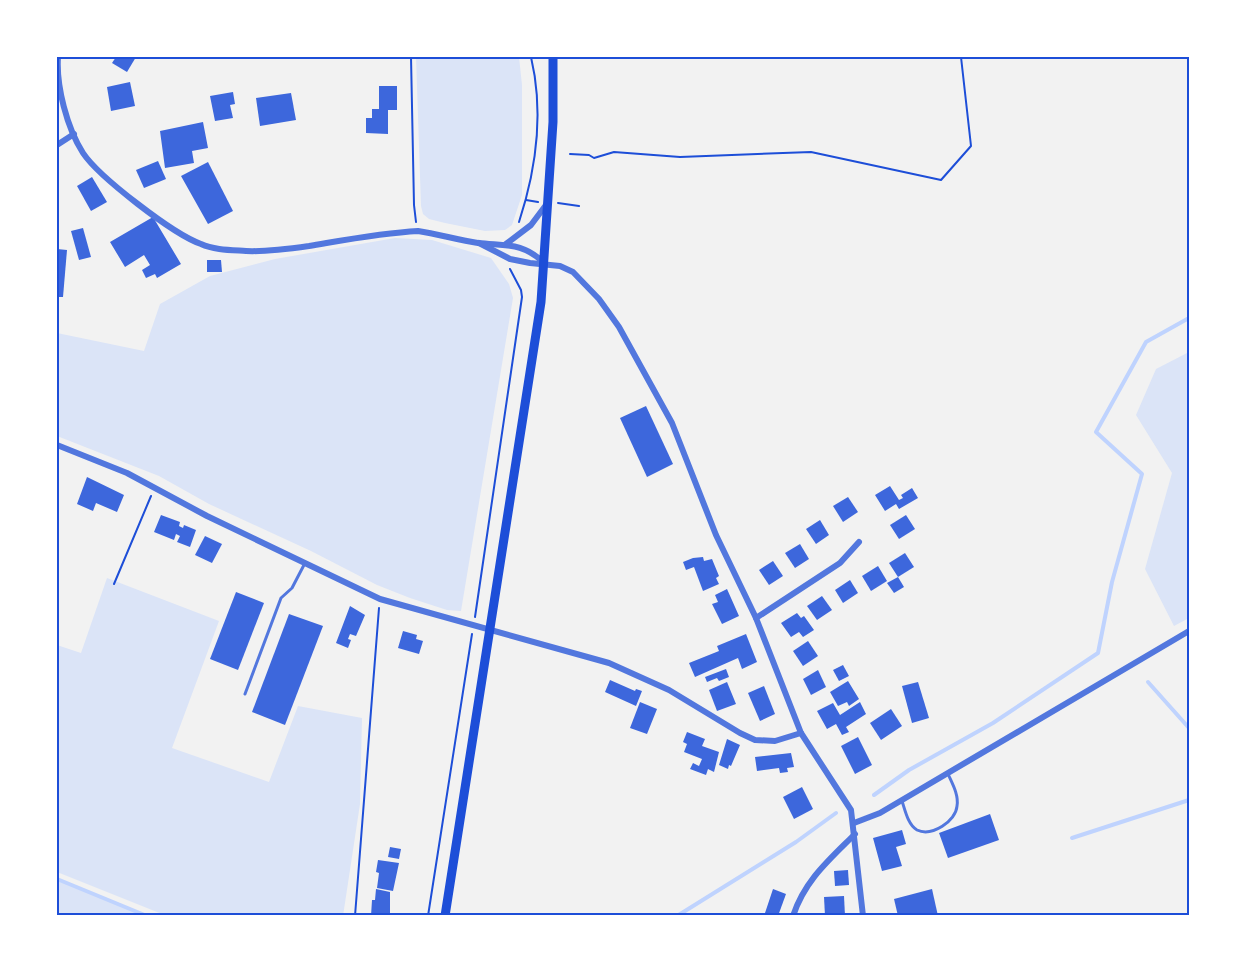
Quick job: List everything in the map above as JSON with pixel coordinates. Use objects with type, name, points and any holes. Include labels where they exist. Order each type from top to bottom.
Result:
[{"type":"main road","points":[[445,916],[488,630],[537,338],[545,264],[552,122],[552,57]]},
{"type":"street","points":[[58,57],[58,89],[83,153],[101,174],[184,237],[204,246],[267,252],[418,231],[478,243],[506,244],[532,252],[545,264]]},
{"type":"street","points":[[58,142],[74,134]]},
{"type":"street","points":[[506,244],[531,225],[548,202]]},
{"type":"street","points":[[478,243],[510,259],[565,268],[578,276],[599,299],[619,327],[672,423],[716,535],[756,618],[801,734],[851,810],[863,916]]},
{"type":"street","points":[[57,445],[127,473],[207,516],[380,599],[609,663],[669,690],[740,734],[755,740],[775,741],[801,734]]},
{"type":"street","points":[[756,618],[840,563],[859,543]]},
{"type":"street","points":[[854,823],[902,801],[1189,631]]},
{"type":"street","points":[[793,916],[814,874],[855,834]]},
{"type":"lane","points":[[245,694],[281,598],[292,588],[305,563]]},
{"type":"lane","points":[[902,801],[911,824],[917,830],[927,831],[948,822],[954,816],[958,805],[957,796],[948,774]]},
{"type":"path","points":[[411,57],[414,205],[418,231]]},
{"type":"path","points":[[514,238],[535,163],[537,90],[531,57]]},
{"type":"path","points":[[570,154],[589,155],[594,158],[614,152],[680,157],[811,152],[941,180],[971,146],[960,57]]},
{"type":"path","points":[[548,202],[579,206]]},
{"type":"path","points":[[428,916],[522,297],[521,290],[511,271],[510,259]]},
{"type":"path","points":[[114,584],[155,487]]},
{"type":"path","points":[[355,916],[380,599]]},
{"type":"shaded area","points":[[416,57],[519,57],[522,85],[522,195],[512,225],[505,230],[485,231],[429,219],[423,214]]},
{"type":"shaded area","points":[[395,238],[432,240],[491,258],[509,284],[513,298],[461,611],[447,610],[377,585],[311,551],[209,504],[159,476],[57,436],[57,333],[144,351],[160,304],[210,276],[275,259]]},
{"type":"shaded area","points":[[1189,352],[1189,618],[1174,626],[1145,569],[1172,473],[1136,415],[1156,369]]},
{"type":"shaded area","points":[[107,578],[219,621],[172,748],[269,782],[298,706],[362,718],[360,804],[343,916],[167,916],[57,872],[57,645],[81,653]]},
{"type":"shaded area","points":[[57,879],[147,916],[57,916]]},
{"type":"building","points":[[116,57],[136,57],[127,72],[112,63]]},
{"type":"building","points":[[130,82],[135,106],[111,111],[107,87]]},
{"type":"building","points":[[379,86],[397,86],[397,110],[388,110],[388,134],[366,133],[366,118],[372,118],[372,109],[379,109]]},
{"type":"building","points":[[233,92],[235,104],[230,105],[233,118],[215,121],[210,96]]},
{"type":"building","points":[[291,93],[296,120],[260,126],[256,98]]},
{"type":"building","points":[[203,122],[208,148],[192,151],[194,163],[165,168],[160,131]]},
{"type":"building","points":[[158,161],[166,179],[144,188],[136,170]]},
{"type":"building","points":[[208,162],[233,211],[208,224],[181,176]]},
{"type":"building","points":[[92,177],[107,202],[91,211],[77,186]]},
{"type":"building","points":[[153,217],[181,264],[157,278],[155,274],[146,278],[142,270],[150,265],[144,255],[125,267],[110,242]]},
{"type":"building","points":[[83,228],[91,257],[79,260],[71,231]]},
{"type":"building","points":[[57,249],[67,250],[63,297],[57,297]]},
{"type":"building","points":[[207,260],[221,260],[222,272],[207,272]]},
{"type":"building","points":[[646,406],[673,464],[647,477],[620,418]]},
{"type":"building","points":[[87,477],[124,495],[117,512],[96,503],[93,511],[77,504]]},
{"type":"building","points":[[890,486],[899,500],[903,498],[901,495],[912,488],[918,498],[899,509],[896,504],[885,511],[875,495]]},
{"type":"building","points":[[848,497],[858,512],[843,522],[833,506]]},
{"type":"building","points":[[161,515],[180,522],[179,526],[183,528],[184,525],[196,530],[190,547],[177,542],[180,536],[176,534],[174,540],[154,532]]},
{"type":"building","points":[[906,515],[915,529],[899,539],[890,525]]},
{"type":"building","points":[[820,520],[829,535],[816,544],[806,529]]},
{"type":"building","points":[[205,536],[222,544],[212,563],[195,555]]},
{"type":"building","points":[[800,544],[809,559],[795,568],[785,553]]},
{"type":"building","points":[[905,553],[914,567],[898,577],[889,563]]},
{"type":"building","points":[[703,557],[704,561],[712,559],[719,576],[716,578],[719,584],[703,591],[694,567],[686,570],[683,562]]},
{"type":"building","points":[[773,561],[783,576],[769,585],[759,570]]},
{"type":"building","points":[[878,566],[887,581],[871,591],[862,576]]},
{"type":"building","points":[[898,577],[904,587],[894,593],[887,583]]},
{"type":"building","points":[[850,580],[858,593],[843,603],[835,590]]},
{"type":"building","points":[[727,589],[739,616],[722,624],[712,604],[718,602],[715,595]]},
{"type":"building","points":[[236,592],[264,603],[238,670],[210,659]]},
{"type":"building","points":[[822,596],[832,610],[817,620],[807,606]]},
{"type":"building","points":[[350,606],[365,615],[356,636],[350,634],[348,639],[351,640],[348,648],[336,643]]},
{"type":"building","points":[[797,613],[801,618],[804,616],[814,630],[803,637],[799,632],[791,637],[781,623]]},
{"type":"building","points":[[289,614],[323,626],[285,725],[252,712]]},
{"type":"building","points":[[403,631],[417,635],[416,639],[423,641],[419,654],[398,648]]},
{"type":"building","points":[[746,634],[757,662],[742,669],[738,658],[695,677],[689,663],[719,651],[717,646]]},
{"type":"building","points":[[808,641],[818,656],[803,666],[793,651]]},
{"type":"building","points":[[843,665],[849,676],[839,681],[833,670]]},
{"type":"building","points":[[726,669],[729,677],[707,682],[705,677]]},
{"type":"building","points":[[818,670],[826,687],[811,695],[803,679]]},
{"type":"building","points":[[610,680],[635,691],[636,689],[642,691],[636,706],[605,692]]},
{"type":"building","points":[[848,681],[859,699],[849,706],[847,702],[838,706],[830,692]]},
{"type":"building","points":[[727,682],[736,704],[717,711],[709,690]]},
{"type":"building","points":[[918,682],[929,718],[912,723],[902,686]]},
{"type":"building","points":[[764,686],[775,714],[760,721],[748,693]]},
{"type":"building","points":[[640,702],[657,709],[647,734],[630,728]]},
{"type":"building","points":[[860,702],[866,714],[846,727],[849,732],[842,735],[836,724],[827,729],[817,711],[833,703],[840,715]]},
{"type":"building","points":[[891,709],[902,726],[881,740],[870,723]]},
{"type":"building","points":[[687,732],[705,739],[702,746],[719,752],[714,772],[708,769],[706,775],[690,769],[693,763],[699,766],[702,759],[684,752],[687,744],[683,742]]},
{"type":"building","points":[[858,737],[872,765],[855,774],[841,746]]},
{"type":"building","points":[[727,739],[740,745],[728,769],[719,765]]},
{"type":"building","points":[[791,753],[794,767],[787,768],[788,772],[780,773],[779,768],[757,771],[755,757]]},
{"type":"building","points":[[802,787],[813,809],[794,819],[783,797]]},
{"type":"building","points":[[990,814],[999,840],[948,858],[939,833]]},
{"type":"building","points":[[902,830],[906,844],[896,847],[902,866],[882,871],[873,838]]},
{"type":"building","points":[[390,847],[401,849],[399,859],[388,857]]},
{"type":"building","points":[[378,860],[399,863],[393,891],[377,888]]},
{"type":"building","points":[[848,870],[849,885],[835,886],[834,871]]},
{"type":"building","points":[[376,889],[390,892],[390,916],[371,916],[372,900],[375,900]]},
{"type":"building","points":[[773,889],[786,894],[778,916],[764,916]]},
{"type":"building","points":[[932,889],[938,916],[898,916],[894,899]]},
{"type":"building","points":[[844,896],[845,916],[825,916],[824,897]]},
{"type":"waterway","points":[[874,795],[909,770],[993,723],[1098,653],[1112,582],[1142,474],[1096,432],[1146,342],[1189,318]]},
{"type":"waterway","points":[[1148,682],[1189,728]]},
{"type":"waterway","points":[[1072,838],[1189,800]]},
{"type":"waterway","points":[[677,916],[796,842],[836,813]]},
{"type":"waterway","points":[[57,879],[147,916]]}]
